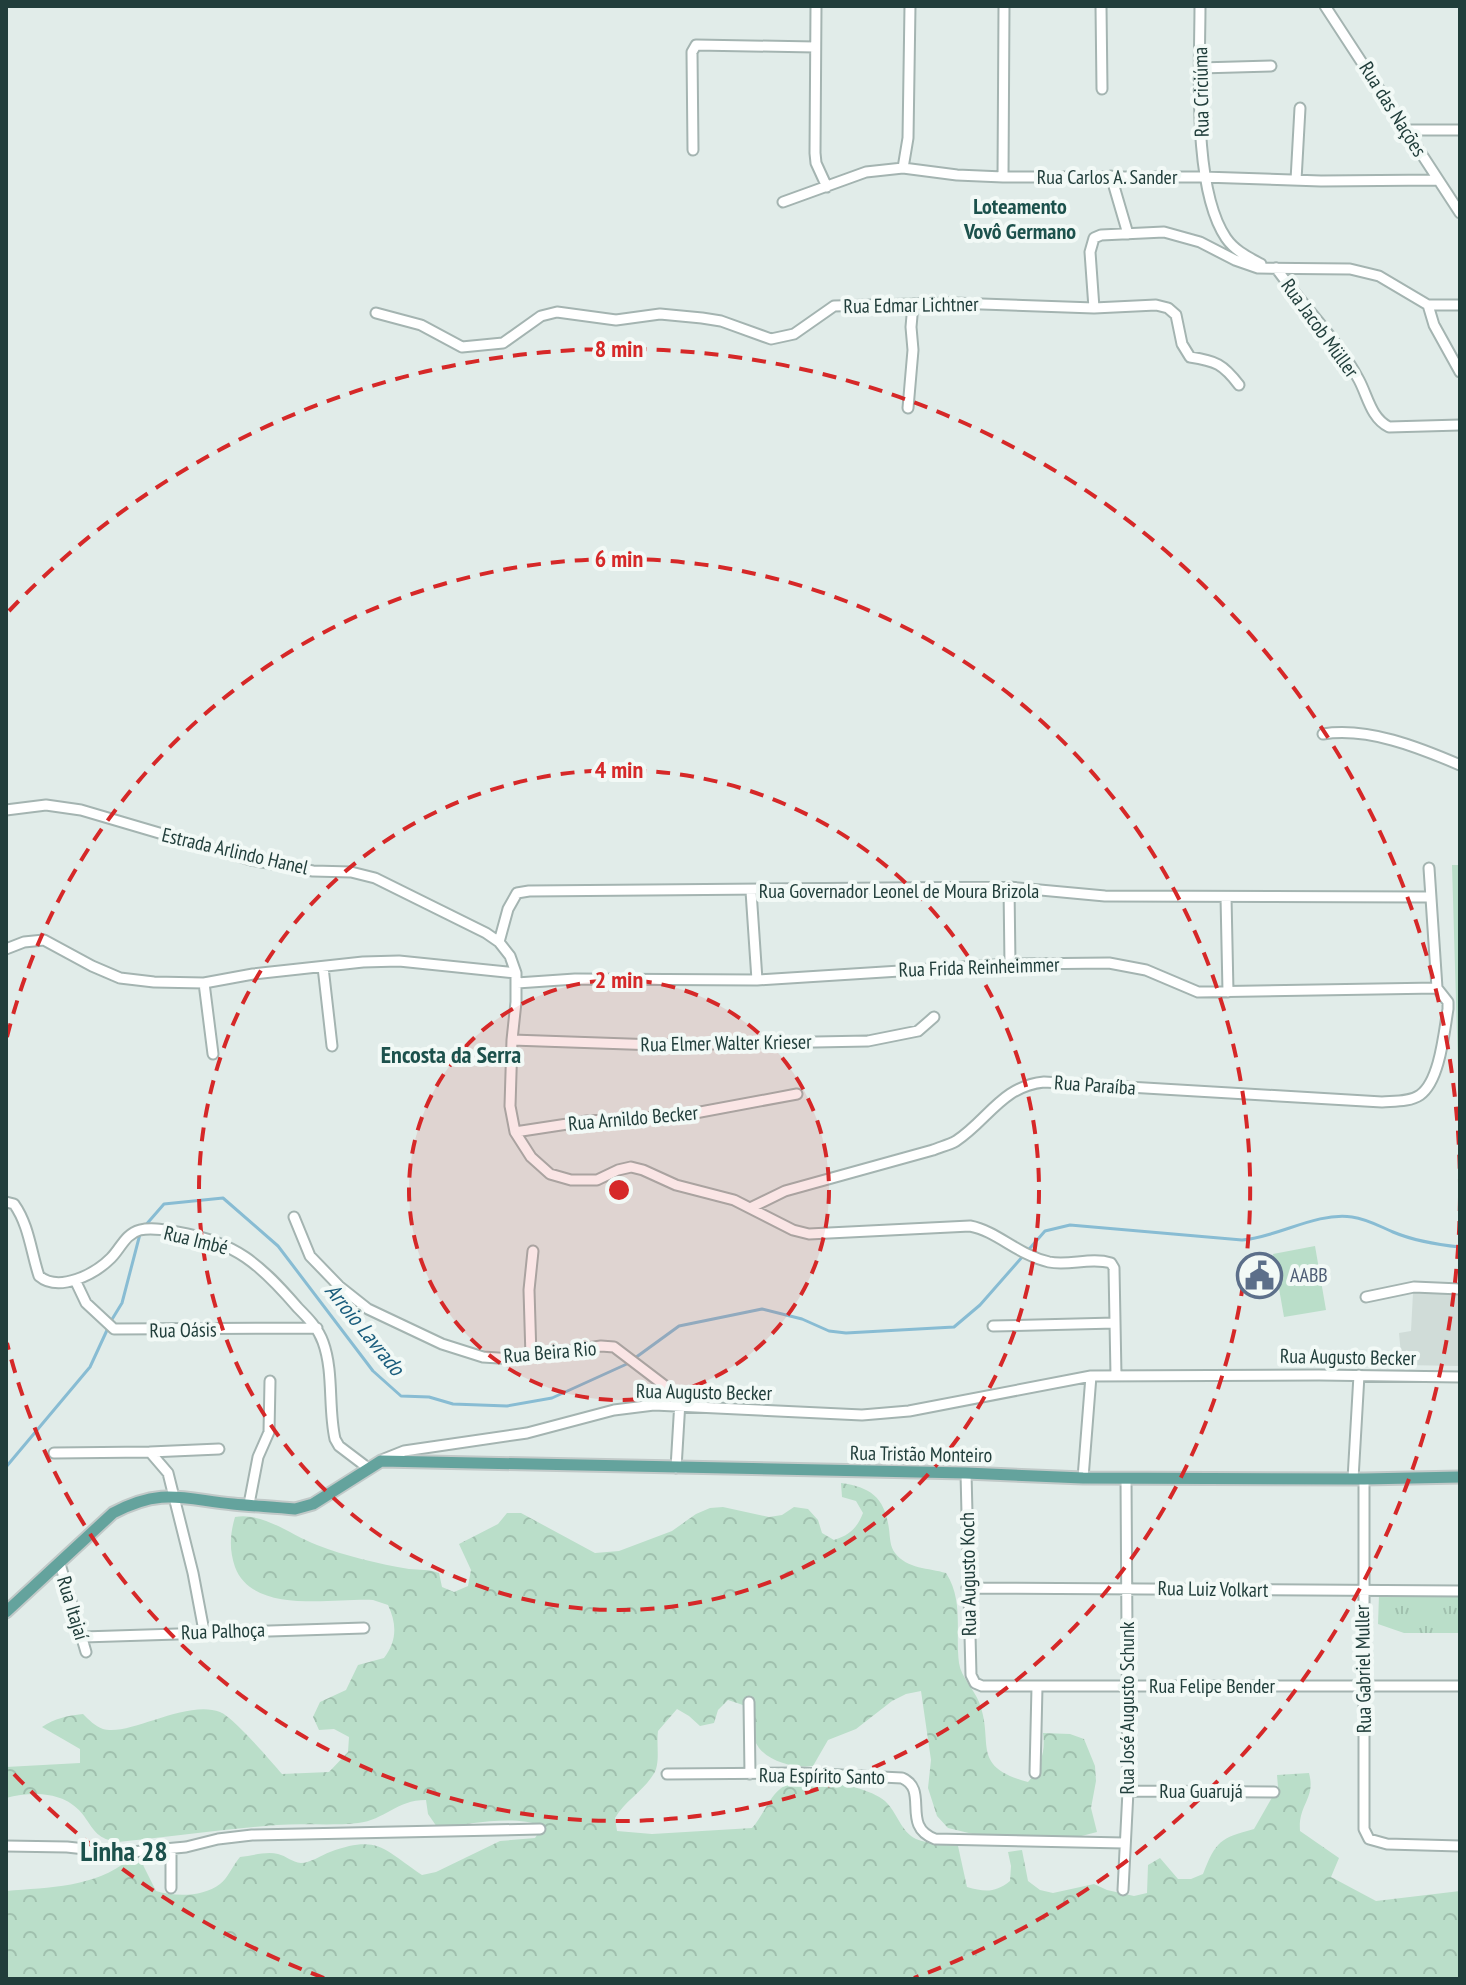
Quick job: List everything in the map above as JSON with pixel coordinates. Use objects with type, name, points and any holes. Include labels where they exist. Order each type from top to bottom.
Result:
[{"type":"main road","name":"Rua Augusto Becker","points":[[6,1612],[113,1513],[150,1497],[173,1495],[295,1509],[313,1504],[381,1461]]},
{"type":"main road","name":"Rua Tristão Monteiro","points":[[381,1461],[1083,1478],[1460,1477]]},
{"type":"street","points":[[816,6],[815,153],[827,187]]},
{"type":"street","points":[[903,168],[908,138],[910,6]]},
{"type":"street","points":[[1003,177],[1004,6]]},
{"type":"street","points":[[1101,6],[1102,89]]},
{"type":"street","name":"Rua Criciúma","points":[[1200,6],[1203,177],[1228,242],[1242,254],[1272,268]]},
{"type":"street","name":"Rua das Nações","points":[[1325,6],[1460,213]]},
{"type":"street","points":[[693,150],[692,52],[696,45],[815,47]]},
{"type":"street","points":[[1200,68],[1271,66]]},
{"type":"street","points":[[1296,180],[1300,108]]},
{"type":"street","points":[[1407,130],[1460,130]]},
{"type":"street","name":"Rua Carlos A. Sander","points":[[783,202],[866,172],[903,168],[1003,177],[1438,180]]},
{"type":"street","points":[[1111,176],[1128,234]]},
{"type":"street","points":[[1094,308],[1090,252],[1094,238],[1164,232],[1183,236],[1258,268],[1326,268],[1367,272],[1428,305],[1460,305]]},
{"type":"street","name":"Rua Jacob Müller","points":[[1272,268],[1344,356],[1374,414],[1389,427],[1460,425]]},
{"type":"street","points":[[908,408],[913,304]]},
{"type":"street","name":"Rua Edmar Lichtner","points":[[376,313],[421,325],[462,347],[503,343],[541,316],[557,312],[616,320],[660,314],[702,318],[721,321],[771,339],[794,334],[834,306],[913,304],[1094,308],[1156,305],[1168,308],[1176,315],[1182,344],[1190,357],[1210,360],[1226,367],[1239,385]]},
{"type":"street","points":[[1428,305],[1434,325],[1460,372]]},
{"type":"street","points":[[1323,734],[1359,731],[1421,749],[1460,765]]},
{"type":"street","name":"Estrada Arlindo Hanel","points":[[6,810],[46,805],[81,810],[251,860],[313,871],[351,872],[375,878],[499,942]]},
{"type":"street","points":[[1429,868],[1437,988]]},
{"type":"street","points":[[1009,887],[1010,964]]},
{"type":"street","name":"Rua Governador Leonel de Moura Brizola","points":[[499,942],[508,909],[517,893],[544,890],[1009,887],[1105,896],[1429,897]]},
{"type":"street","points":[[751,891],[757,980]]},
{"type":"street","points":[[1226,897],[1228,992]]},
{"type":"street","name":"Rua Frida Reinheimmer","points":[[6,949],[24,942],[44,940],[120,978],[154,982],[204,983],[253,974],[399,961],[516,978],[757,980],[1010,964],[1128,965],[1198,992],[1437,988]]},
{"type":"street","points":[[499,942],[510,956],[516,978],[510,1106],[515,1132],[531,1157],[550,1174],[571,1180],[597,1180],[631,1167],[676,1185],[752,1207],[793,1230],[809,1234],[970,1226],[980,1228],[1026,1255],[1061,1263],[1111,1263],[1114,1268],[1116,1375]]},
{"type":"street","points":[[323,967],[332,1046]]},
{"type":"street","points":[[204,983],[213,1054]]},
{"type":"street","name":"Rua Paraíba","points":[[752,1207],[785,1191],[955,1142],[1012,1091],[1028,1083],[1382,1102],[1406,1100],[1420,1095],[1435,1074],[1448,1009],[1445,996],[1437,988]]},
{"type":"street","name":"Rua Elmer Walter Krieser","points":[[512,1040],[657,1045],[868,1041],[918,1031],[934,1017]]},
{"type":"street","name":"Rua Arnildo Becker","points":[[515,1132],[587,1121],[679,1116],[797,1094]]},
{"type":"street","points":[[6,1202],[14,1204],[19,1210],[39,1276],[56,1283],[75,1280]]},
{"type":"street","name":"Rua Beira Rio","points":[[294,1217],[310,1256],[339,1286],[368,1309],[442,1344],[483,1357],[513,1359],[601,1346],[614,1347],[677,1395],[679,1406]]},
{"type":"street","name":"Rua Imbé","points":[[75,1280],[107,1262],[130,1233],[145,1228],[201,1237],[237,1250],[271,1277],[317,1328],[324,1344],[335,1439],[339,1446],[368,1468]]},
{"type":"street","points":[[531,1357],[529,1290],[533,1251]]},
{"type":"street","name":"Rua Oásis","points":[[75,1280],[79,1293],[114,1329],[317,1328]]},
{"type":"street","points":[[1366,1297],[1414,1287],[1460,1289]]},
{"type":"street","points":[[993,1326],[1115,1323]]},
{"type":"street","name":"Rua Gabriel Muller","points":[[1359,1375],[1364,1829],[1369,1839],[1387,1844],[1460,1846]]},
{"type":"street","points":[[1083,1478],[1091,1376]]},
{"type":"street","name":"Rua Augusto Becker","points":[[381,1461],[404,1451],[527,1433],[614,1410],[654,1405],[862,1415],[909,1411],[1091,1376],[1460,1377]]},
{"type":"street","points":[[249,1504],[258,1457],[269,1432],[270,1381]]},
{"type":"street","points":[[676,1468],[679,1406]]},
{"type":"street","points":[[54,1453],[219,1449]]},
{"type":"street","points":[[150,1452],[168,1473],[204,1631]]},
{"type":"street","name":"Rua Augusto Koch","points":[[966,1473],[971,1675]]},
{"type":"street","name":"Rua José Augusto Schunk","points":[[1123,1890],[1128,1791],[1126,1478]]},
{"type":"street","name":"Rua Itajaí","points":[[60,1564],[86,1652]]},
{"type":"street","name":"Rua Luiz Volkart","points":[[967,1588],[1460,1591]]},
{"type":"street","name":"Rua Palhoça","points":[[83,1637],[364,1628]]},
{"type":"street","name":"Rua Felipe Bender","points":[[971,1675],[975,1683],[982,1686],[1460,1686]]},
{"type":"street","points":[[1035,1773],[1037,1687]]},
{"type":"street","points":[[749,1702],[750,1774]]},
{"type":"street","name":"Rua Espírito Santo","points":[[667,1774],[801,1773],[902,1778],[914,1787],[920,1830],[935,1839],[1124,1843]]},
{"type":"street","name":"Rua Guarujá","points":[[1128,1791],[1274,1792]]},
{"type":"street","points":[[6,1846],[67,1847],[121,1853],[171,1849],[252,1835],[540,1829]]},
{"type":"street","points":[[171,1849],[171,1888]]},
{"type":"shaded area","points":[[1413,1293],[1460,1294],[1460,1366],[1402,1365],[1399,1333],[1411,1331]]},
{"type":"green space","points":[[1452,865],[1460,865],[1458,1068]]},
{"type":"green space","points":[[1315,1246],[1326,1310],[1284,1317],[1273,1254]]},
{"type":"green space","points":[[841,1483],[868,1491],[880,1502],[887,1518],[892,1548],[900,1558],[912,1565],[946,1573],[957,1606],[960,1668],[979,1702],[987,1751],[998,1769],[1028,1782],[1041,1759],[1043,1733],[1070,1734],[1084,1739],[1095,1766],[1096,1781],[1091,1808],[1097,1832],[1066,1840],[977,1835],[948,1828],[937,1816],[928,1788],[931,1760],[921,1691],[892,1701],[856,1729],[828,1740],[813,1766],[784,1763],[764,1753],[754,1738],[743,1705],[728,1700],[718,1710],[714,1723],[700,1726],[677,1709],[658,1731],[655,1771],[615,1818],[617,1831],[652,1834],[752,1828],[780,1789],[803,1781],[833,1783],[864,1790],[885,1801],[907,1832],[916,1839],[958,1846],[967,1887],[990,1890],[1005,1885],[1010,1881],[1008,1852],[1022,1850],[1028,1881],[1040,1890],[1053,1893],[1094,1884],[1134,1896],[1147,1893],[1148,1865],[1160,1858],[1178,1879],[1191,1879],[1203,1874],[1221,1842],[1254,1829],[1278,1787],[1277,1775],[1309,1773],[1309,1796],[1300,1831],[1339,1858],[1331,1877],[1376,1901],[1460,1891],[1460,1979],[6,1979],[6,1891],[87,1881],[116,1869],[130,1859],[143,1865],[156,1891],[189,1895],[220,1884],[240,1857],[273,1853],[305,1863],[360,1844],[380,1847],[422,1875],[436,1872],[500,1841],[535,1838],[543,1826],[504,1821],[437,1827],[428,1814],[426,1800],[407,1803],[358,1823],[277,1825],[118,1842],[101,1837],[77,1808],[59,1797],[27,1794],[6,1798],[6,1767],[80,1763],[80,1749],[42,1727],[56,1719],[83,1714],[95,1725],[114,1730],[191,1710],[220,1712],[242,1730],[282,1774],[329,1772],[348,1752],[349,1737],[334,1729],[319,1730],[313,1717],[320,1702],[346,1690],[358,1665],[384,1658],[394,1632],[388,1605],[373,1600],[296,1601],[259,1592],[244,1582],[235,1567],[231,1542],[235,1517],[267,1521],[317,1545],[351,1556],[439,1573],[442,1587],[454,1592],[468,1586],[471,1570],[459,1544],[498,1524],[507,1513],[521,1513],[595,1553],[619,1551],[672,1531],[710,1508],[723,1507],[769,1517],[782,1515],[794,1507],[808,1509],[818,1520],[822,1533],[834,1540],[852,1530],[863,1513],[856,1501],[842,1497]]},
{"type":"green space","points":[[1460,1594],[1460,1633],[1404,1633],[1378,1624],[1379,1595]]},
{"type":"waterway","name":"Arroio Lavrado","points":[[144,1227],[164,1204],[223,1198],[278,1246],[373,1371],[401,1396],[429,1397],[453,1404],[507,1406],[552,1398],[629,1363]]},
{"type":"waterway","points":[[635,1358],[679,1326],[762,1309],[802,1319],[829,1331],[846,1333],[954,1327],[980,1305],[1045,1231],[1070,1225],[1242,1240],[1338,1216],[1368,1221],[1409,1237],[1460,1247]]},
{"type":"waterway","name":"Arroio Lavrado","points":[[111,1321],[122,1303],[140,1234]]},
{"type":"waterway","name":"Arroio Lavrado","points":[[6,1467],[90,1367],[108,1328]]},
{"type":"place","name":"AABB","points":[[1259,1275]]},
{"type":"district","name":"Loteamento Vovô Germano","points":[[1020,218]]},
{"type":"district","name":"Encosta da Serra","points":[[451,1055]]},
{"type":"district","name":"Linha 28","points":[[124,1851]]}]
